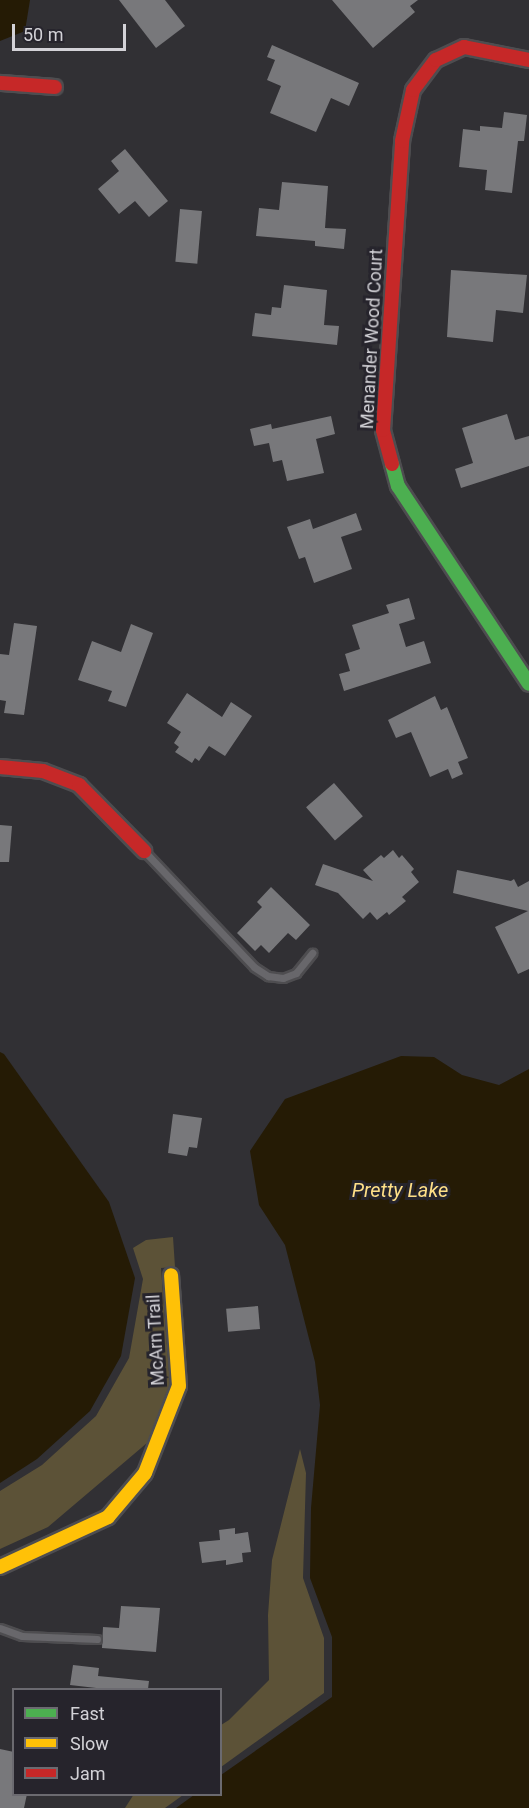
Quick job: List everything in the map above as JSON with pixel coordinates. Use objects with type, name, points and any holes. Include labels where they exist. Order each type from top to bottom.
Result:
[{"type":"street","name":"Menander Wood Court","points":[[529,60],[464,48],[436,60],[413,90],[402,141],[383,430],[398,486],[529,684]]},
{"type":"street","points":[[0,83],[55,87]]},
{"type":"street","points":[[0,766],[43,771],[78,784],[144,851]]},
{"type":"street","name":"McArn Trail","points":[[0,1567],[108,1517],[145,1473],[179,1386],[171,1275]]},
{"type":"lane","points":[[144,851],[254,967],[268,976],[283,978],[296,973],[312,953]]},
{"type":"lane","points":[[0,1628],[22,1636],[97,1639]]},
{"type":"shaded area","points":[[173,1237],[175,1267],[161,1268],[170,1384],[147,1443],[48,1527],[0,1549],[0,1491],[42,1465],[96,1416],[129,1358],[143,1279],[133,1248],[146,1240]]},
{"type":"shaded area","points":[[300,1449],[306,1473],[303,1578],[324,1638],[324,1693],[222,1766],[222,1724],[269,1680],[268,1615],[272,1560]]},
{"type":"shaded area","points":[[133,1796],[182,1796],[165,1808],[125,1808]]},
{"type":"water","points":[[0,0],[30,0],[25,31],[0,41]]},
{"type":"water","points":[[0,1052],[4,1054],[109,1202],[135,1278],[121,1356],[90,1411],[37,1459],[0,1483]]},
{"type":"water","name":"Pretty Lake","points":[[401,1056],[434,1057],[462,1075],[499,1085],[529,1069],[529,1808],[176,1808],[193,1796],[222,1796],[222,1774],[332,1697],[332,1637],[310,1578],[311,1508],[320,1405],[315,1362],[285,1245],[259,1205],[250,1151],[285,1099]]},
{"type":"building","points":[[119,0],[165,0],[185,26],[156,48]]},
{"type":"building","points":[[332,0],[418,0],[410,6],[415,12],[373,48]]},
{"type":"building","points":[[272,45],[359,83],[349,106],[331,98],[316,132],[270,113],[281,86],[267,80],[275,60],[267,57]]},
{"type":"building","points":[[504,112],[527,115],[524,141],[518,141],[512,193],[485,190],[487,170],[459,167],[463,129],[480,131],[480,126],[502,128]]},
{"type":"building","points":[[125,149],[168,201],[149,217],[135,201],[119,214],[98,189],[119,171],[111,161]]},
{"type":"building","points":[[282,182],[328,186],[325,228],[346,229],[344,249],[315,246],[315,241],[256,236],[259,208],[279,210]]},
{"type":"building","points":[[180,209],[202,211],[197,264],[175,262]]},
{"type":"building","points":[[451,270],[527,275],[523,313],[496,310],[493,342],[447,337]]},
{"type":"building","points":[[284,285],[327,290],[324,325],[339,326],[337,345],[252,336],[255,313],[271,315],[272,307],[281,308]]},
{"type":"building","points":[[507,414],[515,440],[529,436],[529,466],[461,488],[455,469],[473,463],[462,428]]},
{"type":"building","points":[[331,416],[335,434],[316,439],[324,473],[287,481],[282,460],[273,462],[269,443],[254,446],[250,429],[271,424],[272,429]]},
{"type":"building","points":[[356,513],[362,530],[341,537],[352,569],[314,583],[305,557],[299,559],[287,527],[310,519],[313,529]]},
{"type":"building","points":[[409,598],[415,619],[399,624],[406,647],[424,641],[431,663],[344,691],[339,674],[350,671],[345,654],[360,649],[352,625],[389,613],[386,605]]},
{"type":"building","points":[[14,623],[37,626],[24,715],[4,713],[6,701],[0,700],[0,654],[9,655]]},
{"type":"building","points":[[131,624],[153,633],[126,707],[108,701],[112,691],[78,680],[92,641],[121,652]]},
{"type":"building","points":[[187,693],[222,717],[231,702],[252,716],[225,756],[209,746],[199,761],[195,758],[192,763],[175,752],[179,747],[174,743],[181,732],[167,723]]},
{"type":"building","points":[[435,696],[441,710],[447,707],[468,758],[458,762],[463,774],[452,779],[448,769],[430,777],[411,732],[396,738],[388,720]]},
{"type":"building","points":[[334,783],[363,816],[335,840],[306,807]]},
{"type":"building","points":[[0,825],[12,826],[9,862],[0,862]]},
{"type":"building","points":[[393,850],[399,858],[402,855],[414,869],[411,872],[419,882],[402,897],[406,901],[389,915],[387,912],[377,920],[370,912],[363,919],[338,893],[315,885],[323,864],[373,881],[363,870],[381,855],[384,858]]},
{"type":"building","points":[[457,870],[511,881],[514,879],[518,887],[529,881],[529,969],[518,974],[495,927],[528,911],[453,893]]},
{"type":"building","points":[[271,887],[310,925],[296,940],[288,933],[269,953],[261,945],[255,951],[237,933],[262,907],[257,902]]},
{"type":"building","points":[[173,1114],[202,1118],[197,1148],[189,1147],[187,1156],[168,1153]]},
{"type":"building","points":[[258,1306],[260,1329],[228,1332],[226,1309]]},
{"type":"building","points":[[235,1528],[235,1534],[248,1532],[251,1552],[242,1553],[243,1562],[226,1565],[226,1560],[202,1563],[199,1542],[220,1540],[219,1530]]},
{"type":"building","points":[[121,1606],[160,1608],[156,1652],[102,1648],[103,1627],[119,1628]]},
{"type":"building","points":[[73,1665],[99,1668],[98,1676],[149,1681],[148,1688],[96,1688],[70,1685]]},
{"type":"building","points":[[0,1749],[12,1752],[12,1796],[27,1796],[24,1808],[0,1808]]},
{"type":"traffic: fast","points":[[392,464],[398,486],[529,684]]},
{"type":"traffic: slow","points":[[0,1567],[108,1517],[145,1473],[179,1386],[171,1275]]},
{"type":"traffic: jam","points":[[392,464],[383,430],[402,141],[413,90],[436,60],[464,47],[529,60]]},
{"type":"traffic: jam","points":[[0,83],[55,87]]},
{"type":"traffic: jam","points":[[0,767],[43,771],[79,785],[144,851]]}]
